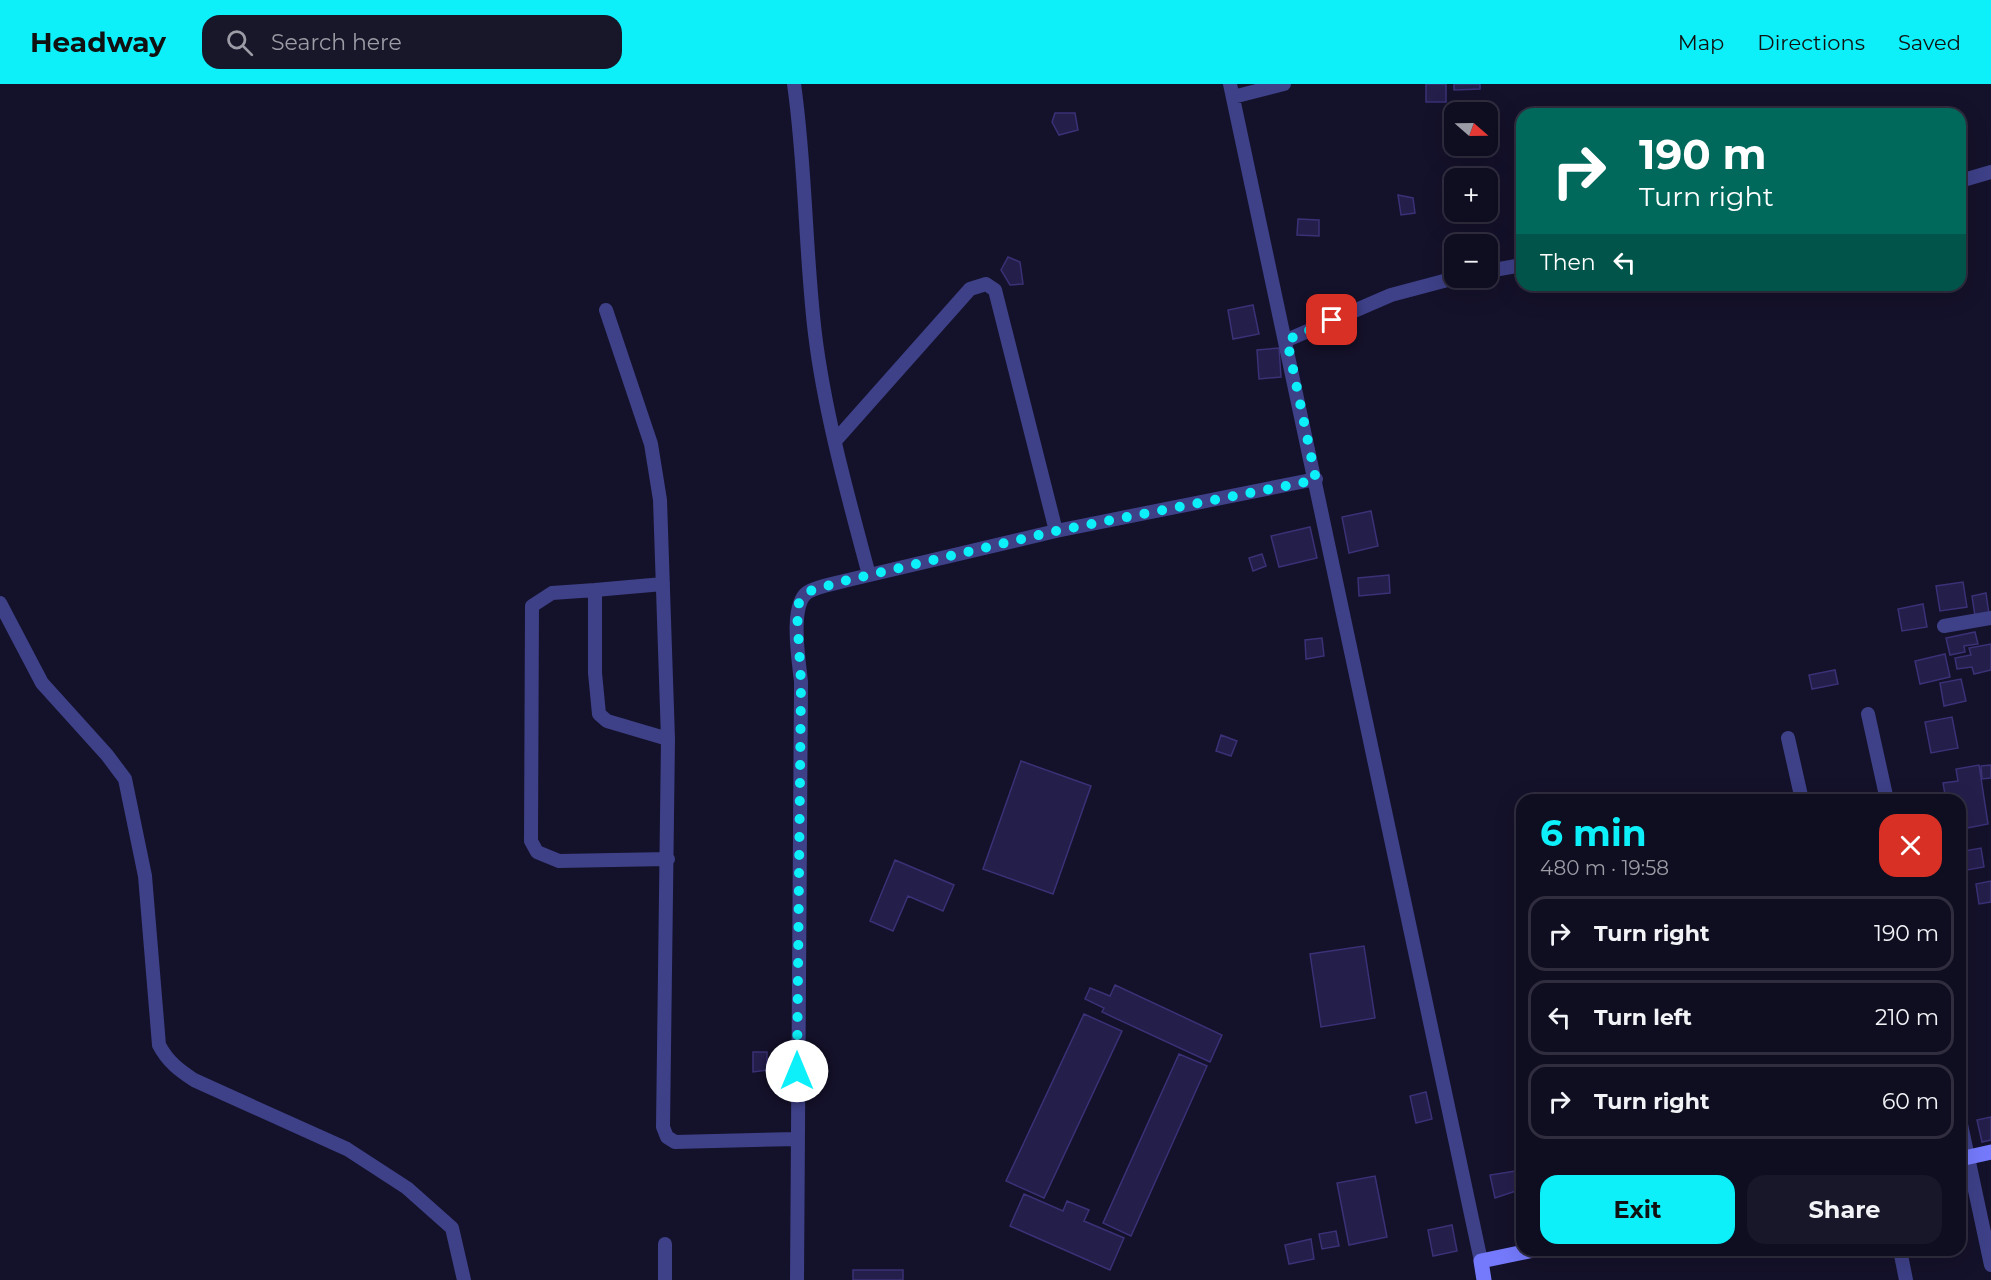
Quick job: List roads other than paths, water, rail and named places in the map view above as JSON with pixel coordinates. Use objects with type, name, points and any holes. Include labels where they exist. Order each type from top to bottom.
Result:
[{"type":"street","points":[[794,84],[805,177],[815,335],[836,441],[869,575]]},
{"type":"street","points":[[1284,84],[1231,90],[1287,340],[1484,1280]]},
{"type":"street","points":[[1966,179],[1991,172]]},
{"type":"street","points":[[1498,269],[1516,266]]},
{"type":"street","points":[[1287,340],[1391,295],[1444,281]]},
{"type":"street","points":[[836,441],[970,289],[986,284],[995,290],[1056,531]]},
{"type":"street","points":[[606,310],[648,436],[658,477],[668,739],[663,1127],[667,1137],[675,1142],[796,1140]]},
{"type":"street","points":[[797,1280],[796,1140],[801,682],[797,612],[799,603],[810,591],[869,575],[1056,531],[1316,480]]},
{"type":"street","points":[[663,584],[552,593],[532,606],[531,841],[537,852],[559,861],[668,859]]},
{"type":"street","points":[[595,590],[595,673],[599,714],[607,721],[620,726],[668,739]]},
{"type":"street","points":[[0,603],[42,683],[107,755],[125,779],[144,876],[159,1045],[166,1058],[194,1080],[347,1149],[406,1188],[452,1228],[464,1280]]},
{"type":"street","points":[[1944,626],[1991,618]]},
{"type":"street","points":[[1868,714],[1886,794]]},
{"type":"street","points":[[1788,738],[1801,794]]},
{"type":"street","points":[[1966,1158],[1991,1152]]},
{"type":"street","points":[[1966,1162],[1991,1265]]},
{"type":"street","points":[[665,1244],[665,1280]]},
{"type":"street","points":[[1480,1261],[1516,1254]]},
{"type":"street","points":[[1901,1256],[1906,1280]]}]
